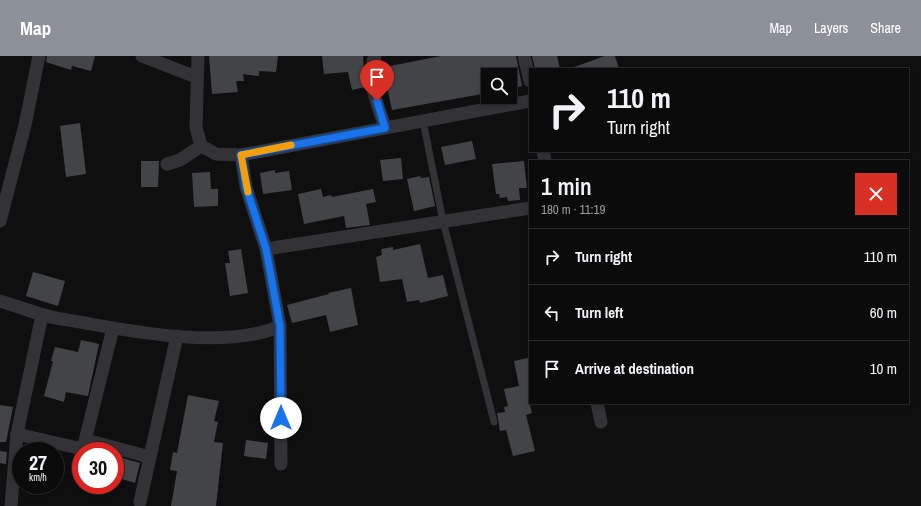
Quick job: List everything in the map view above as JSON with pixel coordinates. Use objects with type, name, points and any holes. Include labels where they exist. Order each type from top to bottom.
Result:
[{"type":"street","points":[[0,220],[25,125],[39,56]]},
{"type":"street","points":[[142,56],[196,77]]},
{"type":"street","points":[[198,56],[196,77],[196,127],[202,146],[216,154],[241,155],[529,101]]},
{"type":"street","points":[[375,56],[372,64],[372,87],[385,128]]},
{"type":"street","points":[[524,56],[529,77]]},
{"type":"street","points":[[167,164],[180,160],[202,146]]},
{"type":"street","points":[[241,155],[246,187],[266,249],[280,326],[281,464]]},
{"type":"street","points":[[266,249],[529,208]]},
{"type":"street","points":[[0,301],[42,315],[113,328],[177,336],[241,337],[266,332],[280,326]]},
{"type":"street","points":[[11,506],[18,434],[42,315]]},
{"type":"street","points":[[18,434],[78,448],[84,445],[113,328]]},
{"type":"street","points":[[140,502],[177,336]]},
{"type":"street","points":[[597,404],[601,422]]},
{"type":"street","points":[[86,440],[150,457]]},
{"type":"lane","points":[[423,121],[443,221],[494,422]]},
{"type":"building","points":[[47,56],[95,56],[91,71],[72,66],[71,70],[46,62]]},
{"type":"building","points":[[209,56],[278,56],[276,72],[259,71],[259,76],[243,74],[244,81],[236,81],[238,92],[212,94]]},
{"type":"building","points":[[322,56],[363,56],[365,87],[352,90],[348,72],[324,74]]},
{"type":"building","points":[[441,56],[516,56],[522,86],[517,87],[517,68],[481,68],[481,94],[392,110],[386,82],[380,84],[380,68]]},
{"type":"building","points":[[532,56],[557,56],[560,68],[535,68]]},
{"type":"building","points":[[605,56],[615,56],[619,68],[574,68]]},
{"type":"building","points":[[80,123],[86,174],[66,177],[60,126]]},
{"type":"building","points":[[472,141],[476,159],[445,165],[441,147]]},
{"type":"building","points":[[401,158],[403,179],[383,181],[380,160]]},
{"type":"building","points":[[141,161],[159,161],[158,187],[141,187]]},
{"type":"building","points":[[524,161],[527,188],[519,188],[520,200],[508,201],[507,197],[500,198],[499,194],[496,194],[492,164]]},
{"type":"building","points":[[275,170],[275,173],[289,171],[292,190],[263,194],[260,173]]},
{"type":"building","points":[[210,172],[211,189],[218,189],[218,206],[194,207],[192,173]]},
{"type":"building","points":[[420,176],[421,178],[429,177],[435,206],[414,211],[407,179]]},
{"type":"building","points":[[321,189],[323,197],[331,195],[332,197],[373,189],[376,202],[366,204],[370,225],[346,228],[344,216],[304,224],[298,194]]},
{"type":"building","points":[[420,244],[428,278],[443,275],[448,296],[420,303],[419,300],[407,302],[402,279],[380,282],[376,257],[382,255],[381,249],[393,247],[393,250]]},
{"type":"building","points":[[241,249],[248,293],[230,296],[225,263],[230,263],[228,251]]},
{"type":"building","points":[[33,272],[65,281],[58,306],[26,296]]},
{"type":"building","points":[[351,288],[358,325],[330,332],[326,315],[292,323],[287,305]]},
{"type":"building","points":[[81,340],[99,344],[88,396],[66,392],[64,402],[44,396],[55,347],[78,352]]},
{"type":"building","points":[[528,358],[529,404],[532,413],[526,415],[535,451],[513,456],[506,430],[500,431],[497,413],[505,412],[504,407],[508,406],[504,389],[519,386],[514,361]]},
{"type":"building","points":[[188,395],[219,401],[214,421],[218,422],[214,442],[223,443],[216,506],[171,506],[177,471],[170,470],[173,452],[177,453]]},
{"type":"building","points":[[0,405],[13,407],[6,442],[0,442]]},
{"type":"building","points":[[246,440],[268,443],[266,459],[244,456]]},
{"type":"building","points":[[0,451],[7,452],[6,464],[0,463]]},
{"type":"building","points":[[124,459],[140,463],[135,483],[124,480]]},
{"type":"slow traffic","points":[[248,192],[241,155],[291,145]]},
{"type":"route","points":[[281,418],[280,326],[266,249],[246,187],[241,155],[385,128],[377,101]]}]
